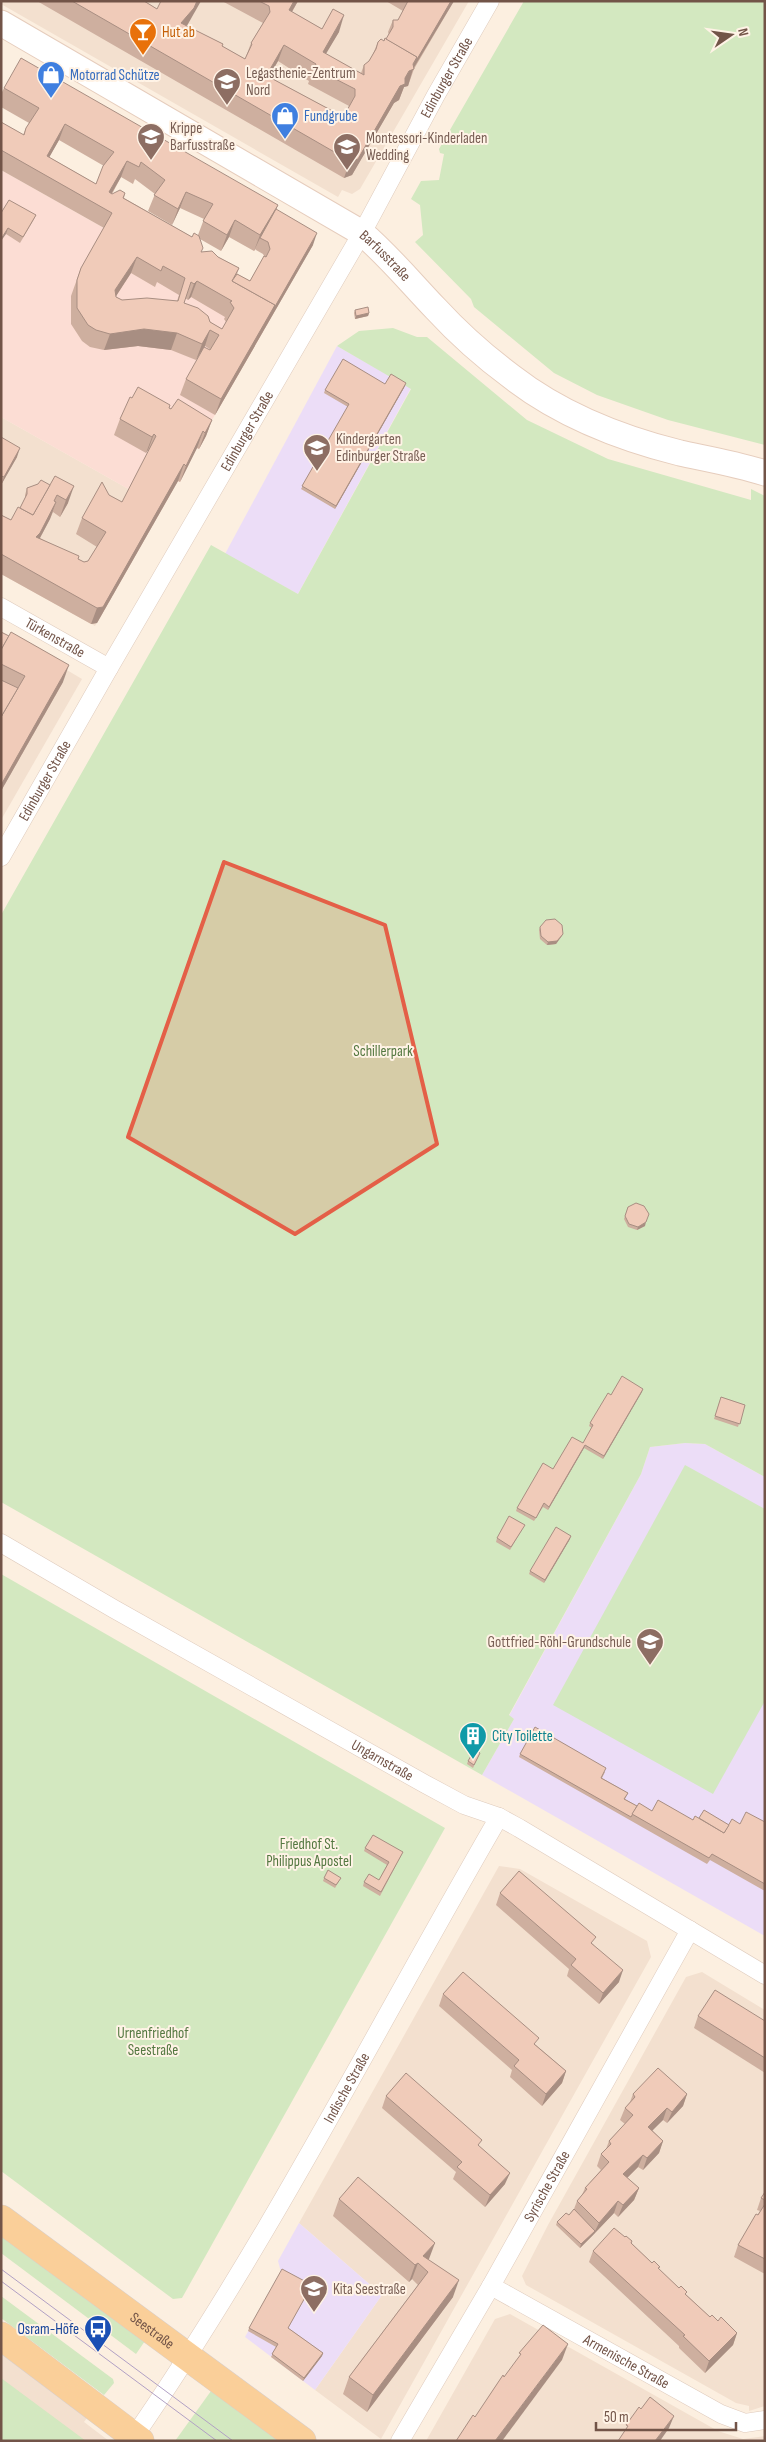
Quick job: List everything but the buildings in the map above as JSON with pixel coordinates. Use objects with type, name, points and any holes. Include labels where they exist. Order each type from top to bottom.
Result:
[{"type":"main road","name":"Barfusstraße","points":[[1,23],[362,234],[388,255],[435,308],[480,352],[512,378],[552,404],[613,433],[765,473]]},
{"type":"main road","name":"Seestraße","points":[[1,2220],[302,2441]]},
{"type":"main road","points":[[1,2336],[135,2439]]},
{"type":"street","name":"Edinburger Straße","points":[[1,857],[362,234],[436,95],[490,1]]},
{"type":"street","name":"Türkenstraße","points":[[1,607],[109,668]]},
{"type":"street","name":"Ungarnstraße","points":[[1,1543],[114,1610],[425,1784],[464,1805],[499,1817],[765,1975]]},
{"type":"street","name":"Indische Straße","points":[[135,2439],[239,2276],[499,1817]]},
{"type":"street","name":"Syrische Straße","points":[[400,2441],[491,2286],[690,1930]]},
{"type":"street","name":"Armenische Straße","points":[[491,2286],[721,2414],[745,2423],[765,2420]]},
{"type":"highlighted area","points":[[224,862],[385,925],[437,1144],[295,1234],[128,1137]]},
{"type":"shaded area","points":[[1,1],[469,1],[360,189],[352,194],[342,190],[338,197],[1,4]]},
{"type":"shaded area","points":[[1,170],[269,321],[204,434],[206,436],[199,449],[196,448],[180,482],[177,481],[162,508],[1,417]]},
{"type":"shaded area","name":"Kindergarten Edinburger Straße","points":[[337,346],[411,388],[298,594],[225,554]]},
{"type":"shaded area","points":[[1,417],[162,508],[95,626],[1,574]]},
{"type":"shaded area","points":[[1,631],[82,679],[1,820]]},
{"type":"shaded area","name":"Gottfried-Röhl-Grundschule","points":[[685,1443],[705,1444],[765,1477],[765,1936],[482,1775],[514,1719],[509,1716],[641,1474],[650,1447]]},
{"type":"shaded area","points":[[499,1866],[520,1869],[647,1941],[651,1957],[381,2439],[315,2390],[382,2295],[299,2223]]},
{"type":"shaded area","points":[[702,1972],[765,2010],[765,2406],[749,2411],[749,2406],[736,2403],[526,2285],[522,2276],[548,2225],[686,1977]]},
{"type":"shaded area","name":"Kita Seestraße","points":[[299,2223],[382,2295],[315,2390],[245,2337],[281,2272],[278,2261]]},
{"type":"shaded area","points":[[510,2314],[718,2431],[743,2439],[765,2436],[765,2441],[426,2441],[495,2319]]},
{"type":"shaded area","points":[[1,2351],[89,2415],[84,2422],[109,2441],[1,2441]]},
{"type":"green space","points":[[524,1],[765,1],[765,445],[668,420],[597,395],[554,373],[474,307],[471,299],[415,242],[423,235],[420,205],[411,199],[421,181],[439,180],[444,154],[440,153],[439,149]]},
{"type":"green space","name":"Schillerpark","points":[[393,328],[417,337],[427,337],[527,420],[608,459],[751,500],[751,489],[765,496],[765,1477],[705,1444],[685,1443],[650,1447],[641,1474],[509,1715],[514,1719],[482,1775],[1,1502],[1,915],[211,545],[298,594],[411,389],[337,346],[359,331]]},
{"type":"green space","points":[[685,1465],[765,1509],[765,1701],[713,1794],[553,1705]]},
{"type":"green space","points":[[1,1574],[445,1828],[182,2298],[173,2299],[1,2171]]},
{"type":"green space","points":[[1,2230],[147,2338],[136,2354],[1,2253]]},
{"type":"green space","points":[[1,2296],[113,2379],[114,2383],[104,2395],[1,2318]]},
{"type":"green space","points":[[1,2378],[86,2441],[1,2441]]},
{"type":"green space","points":[[211,2391],[283,2441],[175,2441]]},
{"type":"tram line","points":[[1,2269],[233,2441]]},
{"type":"tram line","points":[[1,2281],[217,2441]]},
{"type":"place","name":"Hut ab","points":[[143,56]]},
{"type":"place","name":"Motorrad Schütze","points":[[51,99]]},
{"type":"place","name":"Legasthenie-Zentrum Nord","points":[[227,106]]},
{"type":"place","name":"Fundgrube","points":[[285,140]]},
{"type":"place","name":"Krippe Barfusstraße","points":[[151,161]]},
{"type":"place","name":"Montessori-Kinderladen Wedding","points":[[347,171]]},
{"type":"place","name":"Kindergarten Edinburger Straße","points":[[317,472]]},
{"type":"place","name":"Gottfried-Röhl-Grundschule","points":[[650,1666]]},
{"type":"place","name":"City Toilette","points":[[473,1760]]},
{"type":"place","name":"Kita Seestraße","points":[[314,2313]]},
{"type":"place","name":"Osram-Höfe","points":[[98,2353]]},
{"type":"park label","name":"Friedhof St. Philippus Apostel","points":[[309,1852]]},
{"type":"park label","name":"Urnenfriedhof Seestraße","points":[[153,2042]]}]
